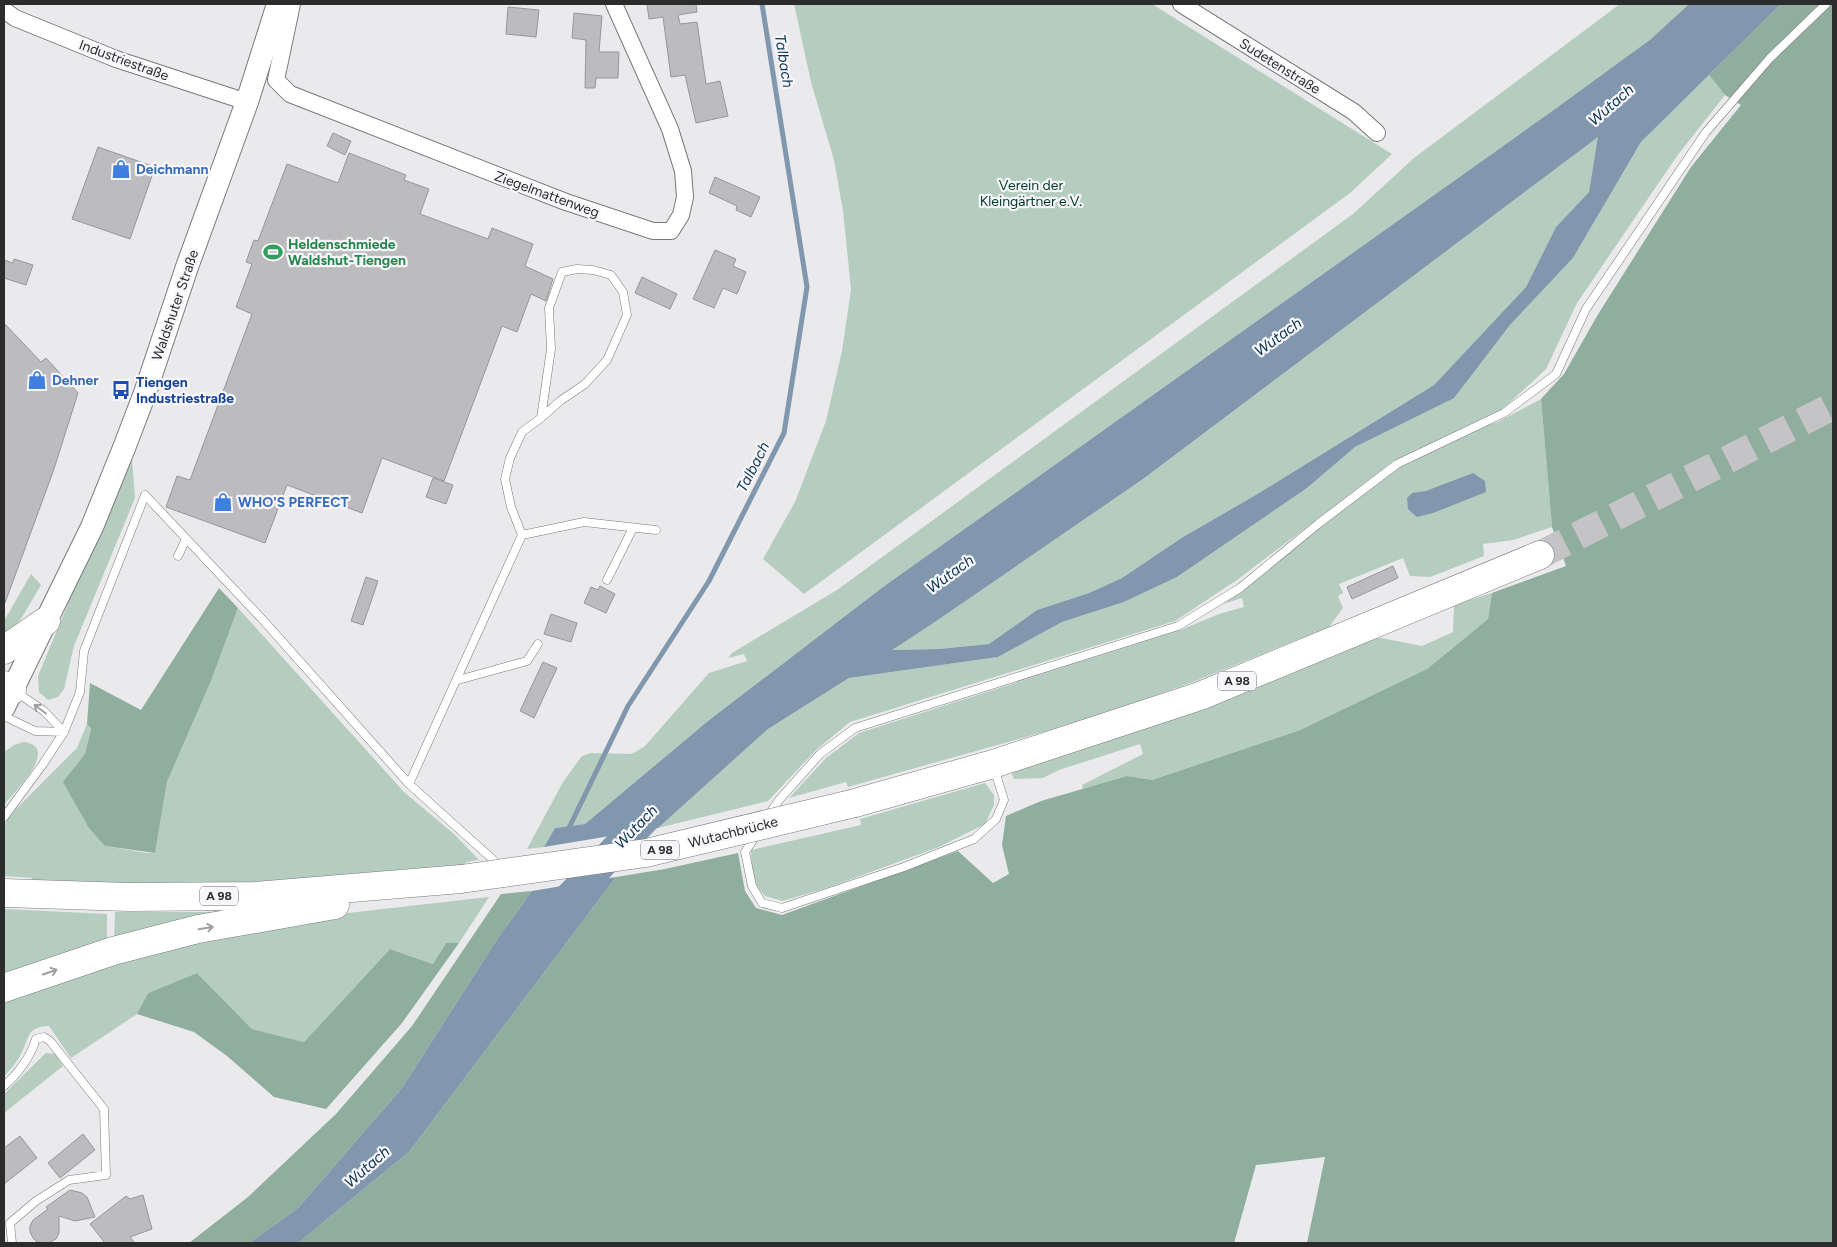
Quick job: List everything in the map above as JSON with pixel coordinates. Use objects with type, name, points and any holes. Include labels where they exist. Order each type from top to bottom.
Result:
[{"type":"highway","name":"A 98","points":[[993,764],[1200,696],[1540,555]]},
{"type":"highway","points":[[4,650],[46,621]]},
{"type":"highway","name":"Wutachbrücke","points":[[423,882],[461,880],[646,853],[855,803],[993,764]]},
{"type":"highway","name":"A 98","points":[[8,894],[129,897],[254,896],[423,882]]},
{"type":"highway","points":[[4,988],[113,950],[198,929],[332,906],[423,882]]},
{"type":"main road","name":"Waldshuter Straße","points":[[7,694],[46,621],[92,526],[124,448],[247,102],[278,4]]},
{"type":"street","name":"Ziegelmattenweg","points":[[292,4],[276,80],[290,94],[566,202],[653,231],[671,231],[681,215],[685,197],[683,172],[670,129],[614,4]]},
{"type":"street","name":"Sudetenstraße","points":[[1181,4],[1354,112],[1376,133]]},
{"type":"street","name":"Industriestraße","points":[[4,10],[16,18],[116,59],[247,102]]},
{"type":"lane","points":[[993,764],[1004,800],[996,819],[974,839],[904,867],[782,908],[762,903],[752,886],[745,852],[779,800],[820,754],[855,728],[1178,626],[1240,588],[1318,524],[1397,464],[1504,413],[1556,374],[1586,309],[1706,132],[1770,58],[1826,4]]},
{"type":"lane","points":[[409,784],[458,680],[522,535],[505,479],[510,458],[522,432],[541,418],[560,401],[585,384],[607,360],[627,315],[623,292],[611,275],[593,270],[577,269],[562,272],[549,308],[551,350],[541,418]]},
{"type":"lane","points":[[4,817],[64,732],[80,692],[84,651],[100,620],[145,495],[263,620],[409,784],[508,873]]},
{"type":"lane","points":[[522,535],[584,522],[656,530]]},
{"type":"lane","points":[[607,580],[633,528]]},
{"type":"lane","points":[[178,556],[186,539]]},
{"type":"lane","points":[[458,680],[527,661],[538,644]]},
{"type":"lane","points":[[7,694],[44,711],[64,732]]},
{"type":"lane","points":[[4,716],[35,731],[64,732]]},
{"type":"lane","points":[[4,1086],[32,1052],[36,1039],[44,1037],[50,1041],[104,1109],[106,1175],[69,1180],[36,1201],[10,1223],[12,1243]]},
{"type":"green space","name":"Verein der Kleingärtner e.V.","points":[[794,4],[1152,4],[1392,154],[1350,193],[804,594],[763,559],[795,502],[826,421],[842,351],[851,289],[843,211],[834,160],[811,82]]},
{"type":"green space","points":[[1620,4],[1689,4],[1651,39],[1555,109],[883,587],[708,721],[585,824],[555,828],[544,847],[527,849],[563,782],[582,756],[591,753],[632,754],[645,746],[709,673],[747,661],[744,654],[728,658],[732,653],[837,590],[1353,214],[1414,158]]},
{"type":"green space","points":[[1781,4],[1833,4],[1833,1243],[1307,1243],[1325,1157],[1256,1165],[1234,1243],[298,1243],[409,1152],[616,877],[665,869],[738,853],[745,891],[756,908],[782,915],[958,851],[993,883],[1009,874],[1002,845],[1006,816],[1041,801],[1127,776],[1152,780],[1300,730],[1427,669],[1488,619],[1492,593],[1566,566],[1552,527],[1541,399],[1564,374],[1597,316],[1691,167],[1741,105],[1725,95],[1709,75]]},
{"type":"green space","points":[[1709,75],[1725,95],[1677,156],[1577,303],[1546,369],[1504,408],[1392,462],[1237,580],[1175,621],[850,722],[816,750],[768,801],[658,828],[768,729],[849,678],[998,657],[1062,622],[1124,602],[1177,577],[1307,488],[1355,447],[1453,398],[1510,325],[1573,258],[1641,142]]},
{"type":"green space","points":[[1599,136],[1589,192],[1556,227],[1526,287],[1434,385],[1254,496],[1183,537],[1122,578],[1089,593],[1037,610],[989,644],[939,649],[891,650],[932,624],[1143,479]]},
{"type":"green space","points":[[1541,399],[1552,527],[1513,540],[1483,544],[1484,556],[1430,577],[1410,576],[1403,558],[1339,584],[1343,593],[1338,596],[1343,608],[1329,627],[1193,682],[1086,720],[848,787],[846,782],[789,798],[826,758],[859,733],[1183,629],[1219,614],[1244,607],[1242,598],[1223,604],[1400,467],[1482,427],[1498,422]]},
{"type":"green space","points":[[132,460],[135,498],[74,646],[64,689],[58,697],[48,700],[39,692],[38,676],[112,498]]},
{"type":"green space","points":[[31,574],[41,585],[21,619],[4,639],[4,621]]},
{"type":"green space","points":[[219,588],[238,608],[211,681],[167,782],[155,853],[105,846],[89,828],[63,782],[85,754],[91,728],[87,724],[90,683],[141,710]]},
{"type":"green space","points":[[1492,593],[1488,619],[1427,669],[1300,730],[1152,780],[1127,776],[1083,789],[1082,785],[1143,754],[1140,744],[1059,770],[1043,778],[1014,779],[1011,772],[1099,744],[1204,707],[1371,636],[1422,646],[1453,632],[1454,605]]},
{"type":"green space","points":[[238,608],[404,792],[454,834],[479,860],[466,862],[464,868],[299,883],[33,884],[32,878],[4,876],[4,824],[16,809],[77,748],[87,724],[91,727],[85,754],[105,846],[155,853],[167,782],[211,681]]},
{"type":"green space","points":[[23,742],[34,745],[38,752],[37,760],[25,780],[4,805],[4,752],[14,745]]},
{"type":"green space","points":[[985,783],[994,795],[994,805],[985,824],[939,847],[827,888],[782,901],[765,896],[757,886],[752,869],[751,850],[861,825],[860,819]]},
{"type":"green space","points":[[532,891],[498,938],[402,1088],[298,1208],[249,1243],[189,1243],[248,1197],[336,1114],[412,1026],[501,894]]},
{"type":"green space","points":[[489,897],[459,943],[446,943],[433,964],[390,949],[304,1042],[252,1029],[197,973],[148,993],[137,1014],[71,1058],[49,1026],[36,1028],[30,1034],[19,1057],[4,1077],[4,999],[121,958],[339,914]]},
{"type":"green space","points":[[4,909],[107,914],[107,939],[4,975]]},
{"type":"green space","points":[[115,912],[211,912],[211,915],[114,939]]},
{"type":"green space","points":[[446,943],[459,943],[402,1023],[326,1109],[274,1097],[227,1056],[194,1032],[137,1014],[148,993],[197,973],[252,1029],[304,1042],[390,949],[433,964]]},
{"type":"green space","points":[[46,1053],[55,1054],[63,1066],[4,1113],[4,1094]]},
{"type":"water","points":[[1689,4],[1781,4],[1641,142],[1573,258],[1510,325],[1454,398],[1355,447],[1307,488],[1177,577],[1124,602],[1062,622],[998,657],[849,678],[768,729],[658,828],[544,847],[555,828],[585,824],[708,721],[883,587],[1651,39]],"holes":[[[1598,137],[1589,192],[1556,227],[1526,287],[1434,385],[1254,496],[1183,537],[1122,578],[1089,593],[1037,610],[989,644],[939,649],[892,650],[1143,479]]]},
{"type":"water","points":[[1473,473],[1485,481],[1486,492],[1433,513],[1417,517],[1408,509],[1407,498],[1412,493],[1426,491]]},
{"type":"water","points":[[616,877],[409,1152],[298,1243],[249,1243],[298,1208],[402,1088],[498,938],[532,891]]},
{"type":"building","points":[[647,4],[696,4],[697,12],[678,15],[680,24],[697,22],[706,84],[720,81],[728,116],[696,123],[685,75],[671,77],[663,17],[649,19]]},
{"type":"building","points":[[508,7],[539,10],[536,37],[506,34]]},
{"type":"building","points":[[574,13],[602,16],[599,52],[619,52],[618,78],[596,78],[595,88],[585,88],[586,40],[572,38]]},
{"type":"building","points":[[333,133],[351,141],[345,155],[327,146]]},
{"type":"building","points":[[98,147],[155,167],[130,239],[72,219]]},
{"type":"building","points":[[349,153],[406,175],[404,180],[429,189],[420,214],[488,239],[492,228],[533,244],[525,266],[553,279],[546,301],[531,294],[517,332],[502,326],[444,481],[382,458],[362,513],[287,485],[265,543],[166,507],[177,476],[190,480],[252,314],[236,307],[252,264],[246,262],[254,240],[258,241],[287,164],[338,183]]},
{"type":"building","points":[[715,177],[760,197],[751,217],[736,210],[737,206],[709,193]]},
{"type":"building","points":[[715,250],[736,259],[733,266],[746,272],[737,294],[723,288],[714,308],[693,299]]},
{"type":"building","points":[[14,259],[33,265],[26,285],[4,278],[4,260],[13,263]]},
{"type":"building","points":[[642,277],[677,294],[670,309],[635,293]]},
{"type":"building","points":[[4,323],[41,362],[46,358],[78,393],[54,469],[5,603],[4,602]]},
{"type":"building","points":[[433,478],[453,485],[446,504],[426,497]]},
{"type":"building","points":[[1393,566],[1398,578],[1352,599],[1347,587]]},
{"type":"building","points":[[366,577],[378,581],[363,625],[351,621]]},
{"type":"building","points":[[600,586],[615,594],[606,613],[584,603],[591,587],[598,590]]},
{"type":"building","points":[[551,614],[577,623],[571,642],[544,634]]},
{"type":"building","points":[[543,662],[557,668],[534,718],[520,711]]},
{"type":"building","points":[[83,1134],[95,1150],[60,1178],[48,1163]]},
{"type":"building","points":[[20,1136],[37,1158],[4,1184],[4,1148]]},
{"type":"building","points":[[70,1190],[82,1193],[87,1197],[95,1217],[75,1221],[59,1216],[59,1233],[56,1239],[48,1243],[37,1242],[30,1232],[33,1220],[48,1209],[46,1207]]},
{"type":"building","points":[[143,1195],[152,1229],[130,1237],[135,1243],[105,1243],[90,1224],[126,1196],[130,1199]]},
{"type":"waterway","name":"Talbach","points":[[567,832],[628,706],[709,581],[784,433],[807,287],[762,4]]},
{"type":"waterway","name":"Wutach","points":[[557,914],[567,900],[658,805]]},
{"type":"tunnel","points":[[1540,555],[1833,406]]},
{"type":"place","name":"Deichmann","points":[[121,169]]},
{"type":"place","name":"Heldenschmiede Waldshut-Tiengen","points":[[273,252]]},
{"type":"place","name":"Dehner","points":[[37,380]]},
{"type":"place","name":"Tiengen Industriestraße","points":[[121,390]]},
{"type":"place","name":"WHO'S PERFECT","points":[[223,502]]}]
